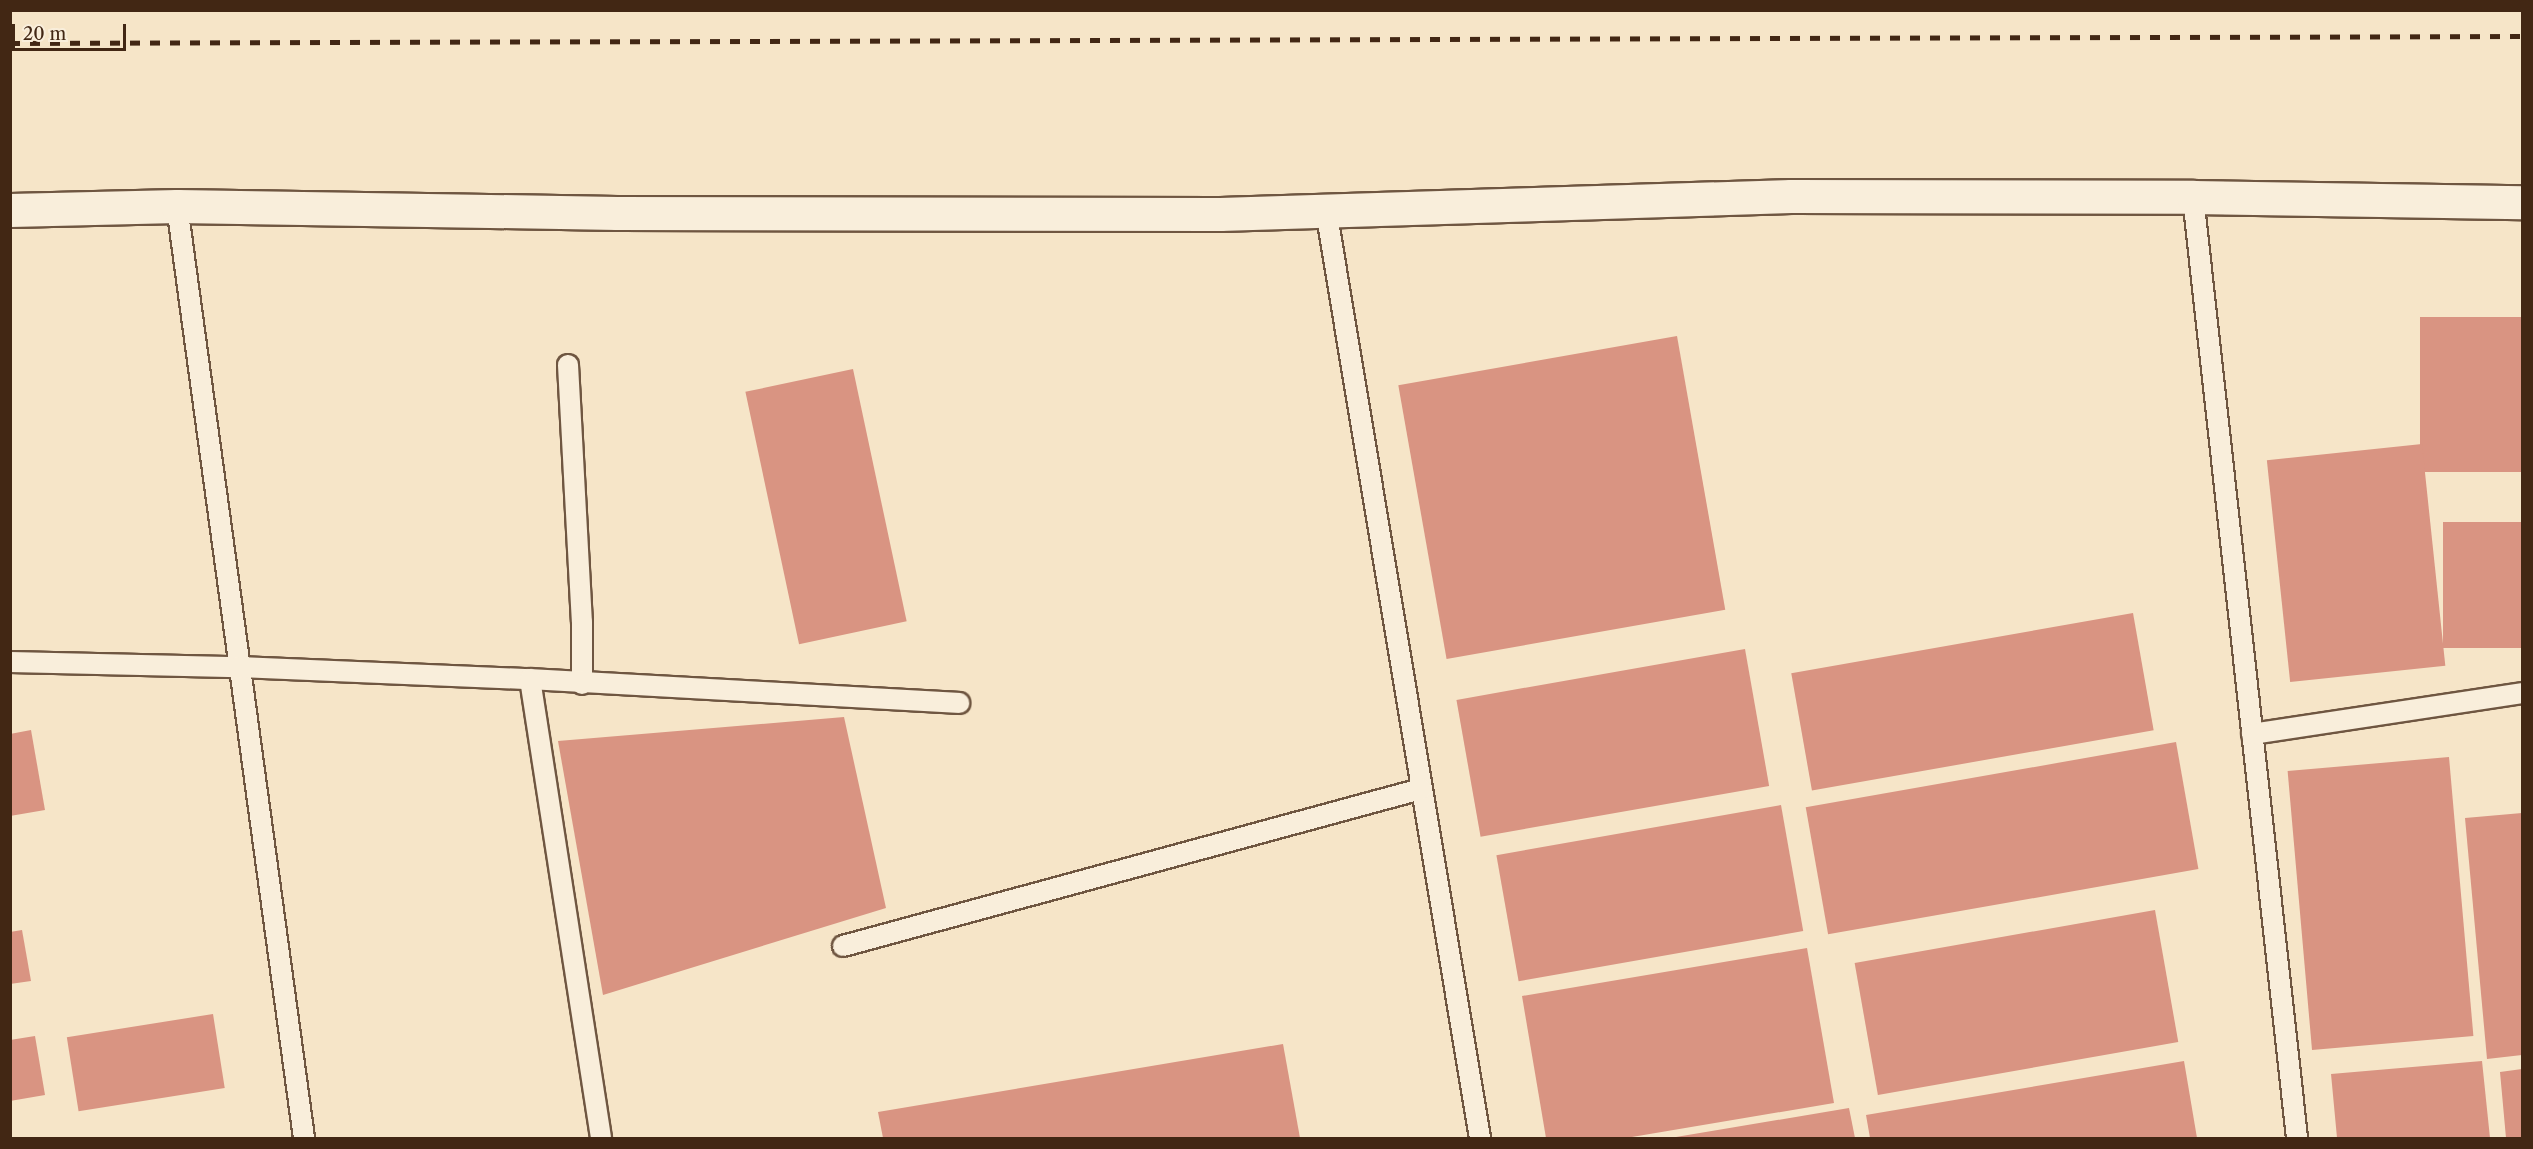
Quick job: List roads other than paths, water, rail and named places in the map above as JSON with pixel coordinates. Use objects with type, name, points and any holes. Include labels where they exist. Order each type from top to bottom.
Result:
[{"type":"street","points":[[10,210],[177,206],[617,213],[1220,214],[1791,196],[2193,197],[2523,202]]},
{"type":"lane","points":[[2193,197],[2297,1138]]},
{"type":"lane","points":[[177,206],[304,1138]]},
{"type":"lane","points":[[1326,210],[1480,1138]]},
{"type":"lane","points":[[568,365],[581,601],[582,684]]},
{"type":"lane","points":[[10,662],[239,667],[530,679],[582,684],[959,703]]},
{"type":"lane","points":[[530,679],[601,1138]]},
{"type":"lane","points":[[2252,734],[2523,693]]},
{"type":"lane","points":[[843,946],[1421,789]]},
{"type":"railway","points":[[10,43],[2522,36]]}]
